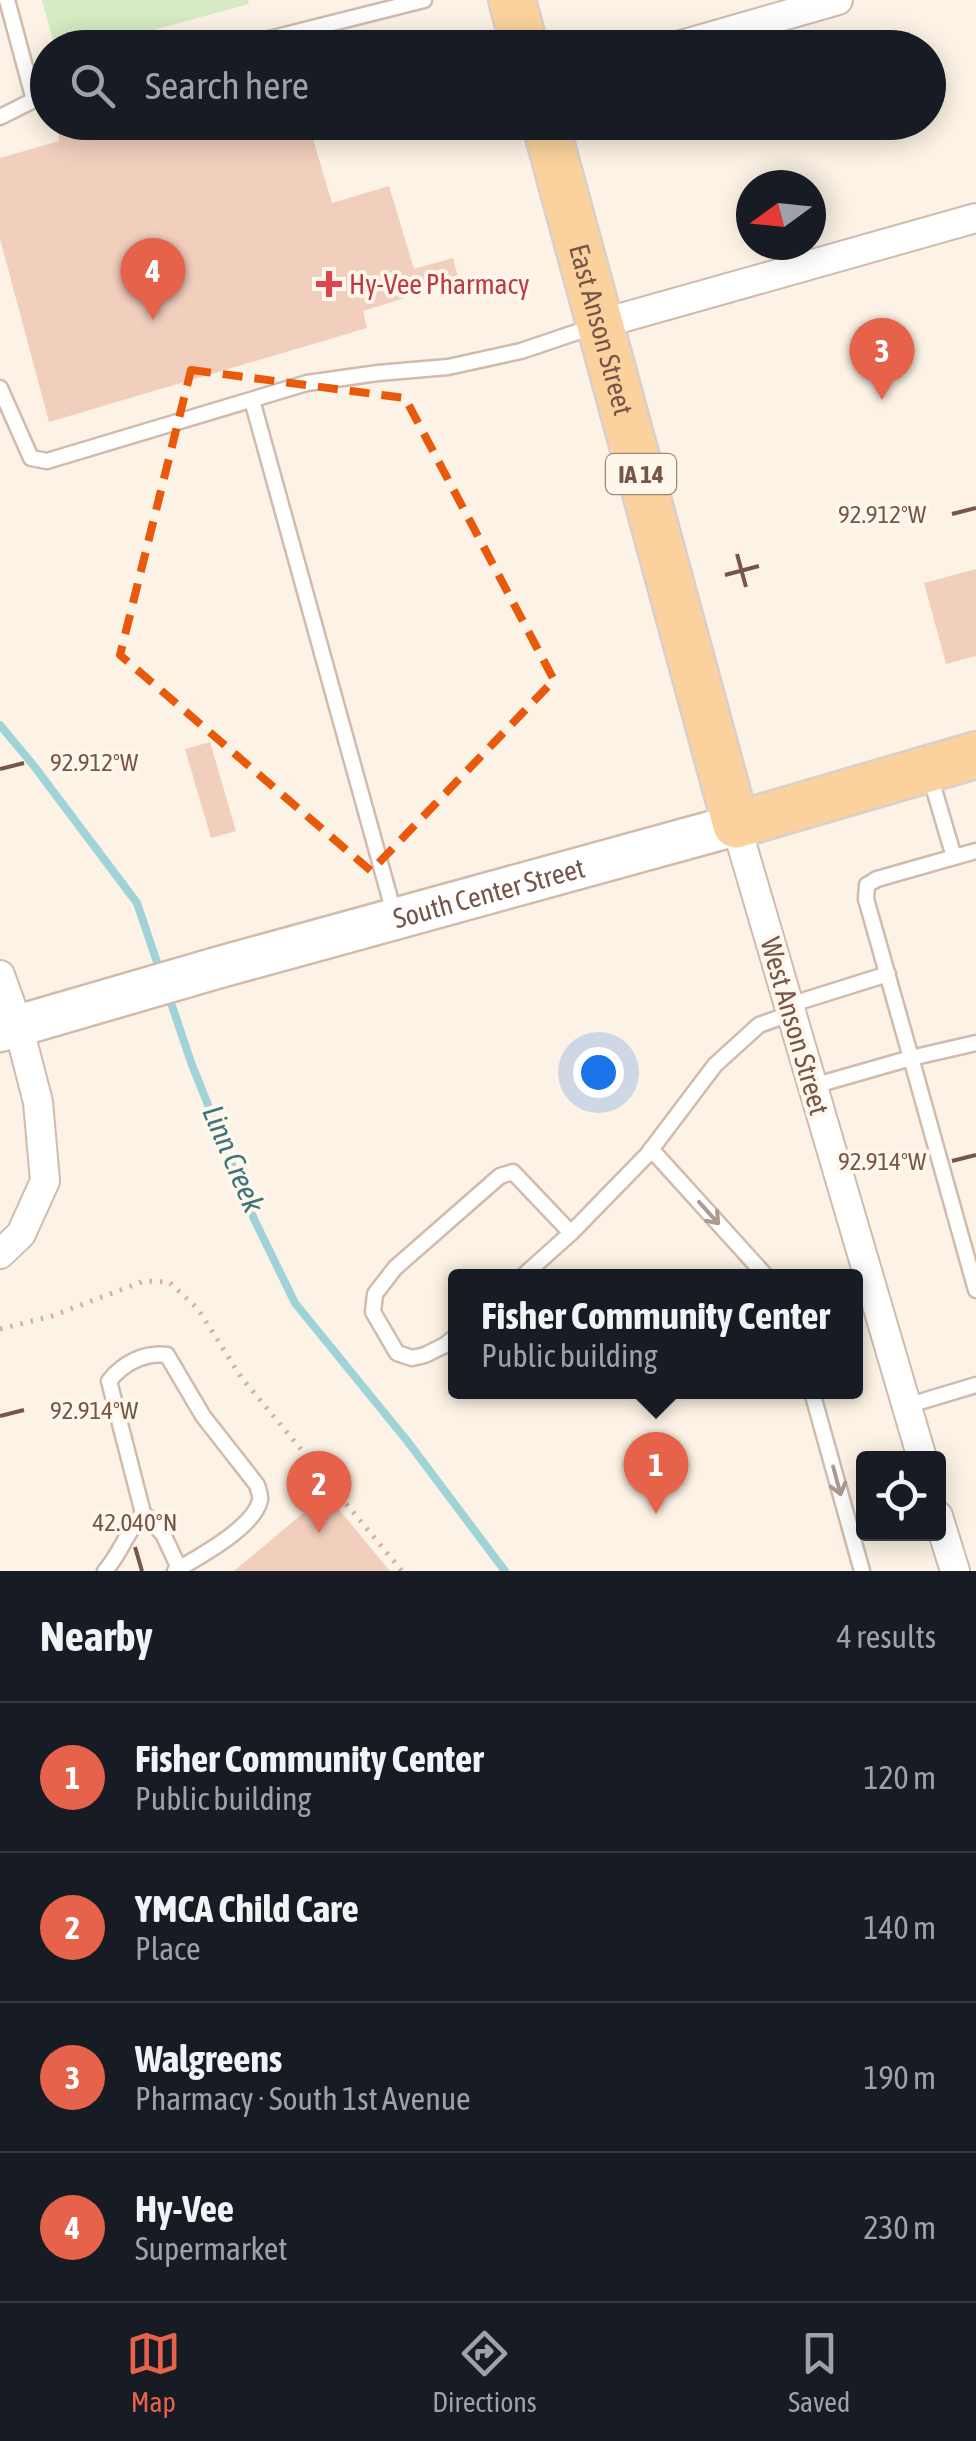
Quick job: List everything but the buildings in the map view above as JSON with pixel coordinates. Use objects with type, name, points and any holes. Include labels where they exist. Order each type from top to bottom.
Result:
[{"type":"main road","points":[[512,0],[520,30]]},
{"type":"main road","name":"East Anson Street","points":[[550,140],[736,825]]},
{"type":"main road","name":"South Center Street","points":[[25,1024],[976,755]]},
{"type":"street","points":[[733,30],[838,0]]},
{"type":"street","points":[[600,324],[976,218]]},
{"type":"street","name":"West Anson Street","points":[[736,825],[813,1086],[858,1269]]},
{"type":"street","points":[[0,975],[25,1024],[38,1102],[44,1181],[22,1234],[0,1254]]},
{"type":"street","name":"West Anson Street","points":[[865,1297],[920,1451]]},
{"type":"street","points":[[945,1541],[954,1571]]},
{"type":"lane","points":[[7,0],[30,68]]},
{"type":"lane","points":[[304,30],[422,0]]},
{"type":"lane","points":[[0,117],[30,102]]},
{"type":"lane","points":[[0,388],[31,458],[47,461],[307,384],[448,367],[522,351],[600,324]]},
{"type":"lane","points":[[252,400],[396,919]]},
{"type":"lane","points":[[928,769],[954,857]]},
{"type":"lane","points":[[976,851],[877,879],[867,884],[866,899],[976,1290]]},
{"type":"lane","points":[[530,1269],[652,1149],[715,1065],[759,1024],[790,1008],[888,974]]},
{"type":"lane","points":[[813,1086],[976,1043]]},
{"type":"lane","points":[[652,1149],[760,1269]]},
{"type":"lane","points":[[448,1344],[412,1358],[397,1352],[372,1312],[375,1294],[395,1268],[500,1176],[513,1172],[571,1232]]},
{"type":"lane","points":[[155,1353],[167,1355],[203,1416],[258,1485],[261,1498],[252,1518],[177,1570],[163,1534],[143,1512],[109,1380],[128,1362],[155,1353]]},
{"type":"lane","points":[[906,1406],[976,1385]]},
{"type":"lane","points":[[814,1399],[862,1571]]},
{"type":"lane","points":[[105,1571],[118,1557],[130,1529],[143,1512]]},
{"type":"path","points":[[0,1328],[52,1316],[144,1281],[169,1282],[198,1310],[241,1377],[402,1571]]},
{"type":"highlighted area","points":[[191,370],[405,398],[554,680],[371,871],[120,655]]},
{"type":"green space","points":[[42,0],[248,0],[249,4],[153,30],[50,30]]},
{"type":"waterway","name":"Linn Creek","points":[[0,725],[137,903],[160,971]]},
{"type":"waterway","name":"Linn Creek","points":[[168,994],[254,1219],[295,1303],[408,1442],[505,1571]]},
{"type":"place","name":"Hy-Vee Pharmacy","points":[[329,284]]},
{"type":"place","name":"Hy-Vee","points":[[153,320]]},
{"type":"place","name":"Walgreens","points":[[882,400]]},
{"type":"place","name":"Fisher Community Center","points":[[656,1514]]},
{"type":"place","name":"YMCA Child Care","points":[[319,1533]]}]
